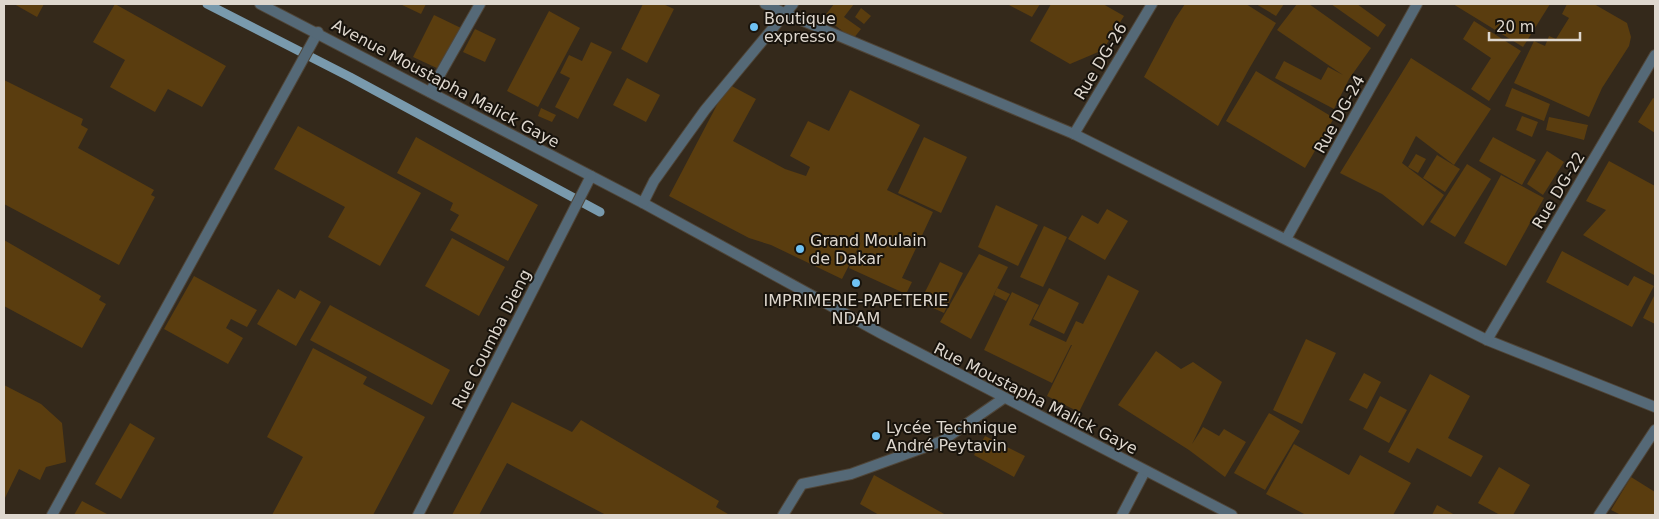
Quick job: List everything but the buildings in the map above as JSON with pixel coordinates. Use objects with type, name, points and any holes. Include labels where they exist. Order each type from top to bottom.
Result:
[{"type":"street","name":"Avenue Moustapha Malick Gaye","points":[[260,4],[318,32],[591,176]]},
{"type":"street","points":[[430,92],[480,4]]},
{"type":"street","points":[[765,4],[1074,134],[1286,238],[1487,340],[1655,408]]},
{"type":"street","points":[[643,203],[654,181],[705,110],[793,4]]},
{"type":"street","name":"Rue DG-26","points":[[1074,134],[1152,4]]},
{"type":"street","name":"Rue DG-24","points":[[1286,238],[1417,4]]},
{"type":"street","points":[[52,515],[318,32]]},
{"type":"street","name":"Rue DG-22","points":[[1487,340],[1655,55]]},
{"type":"street","name":"Rue Moustapha Malick Gaye","points":[[591,176],[884,335],[1232,515]]},
{"type":"street","name":"Rue Coumba Dieng","points":[[418,515],[591,176]]},
{"type":"street","points":[[783,515],[802,484],[851,474],[942,441],[1004,398]]},
{"type":"street","points":[[1599,515],[1655,430]]},
{"type":"street","points":[[1122,515],[1145,471]]},
{"type":"waterway","points":[[207,4],[350,77],[600,212]]},
{"type":"place","name":"Boutique expresso","points":[[754,27]]},
{"type":"place","name":"Grand Moulain de Dakar","points":[[800,249]]},
{"type":"place","name":"IMPRIMERIE-PAPETERIE NDAM","points":[[856,283]]},
{"type":"place","name":"Lycée Technique André Peytavin","points":[[876,436]]}]
